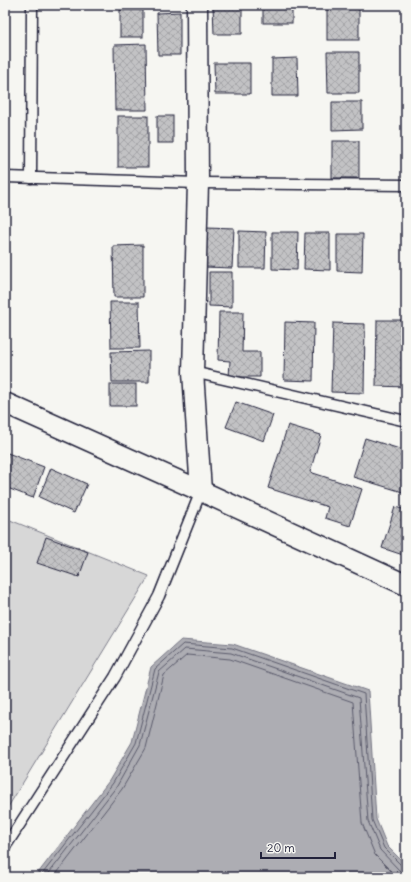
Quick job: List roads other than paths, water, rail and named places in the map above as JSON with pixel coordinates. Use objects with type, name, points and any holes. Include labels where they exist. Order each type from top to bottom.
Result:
[{"type":"street","points":[[197,5],[198,183],[193,372],[201,491]]},
{"type":"street","points":[[5,403],[406,584]]},
{"type":"lane","points":[[31,178],[32,5]]},
{"type":"lane","points":[[5,177],[198,183],[406,185]]},
{"type":"lane","points":[[193,372],[406,421]]},
{"type":"lane","points":[[5,847],[115,677],[159,596],[201,491]]},
{"type":"water","points":[[181,640],[233,644],[368,691],[376,819],[387,846],[406,865],[406,877],[35,877],[109,781],[132,742],[151,667]]}]
